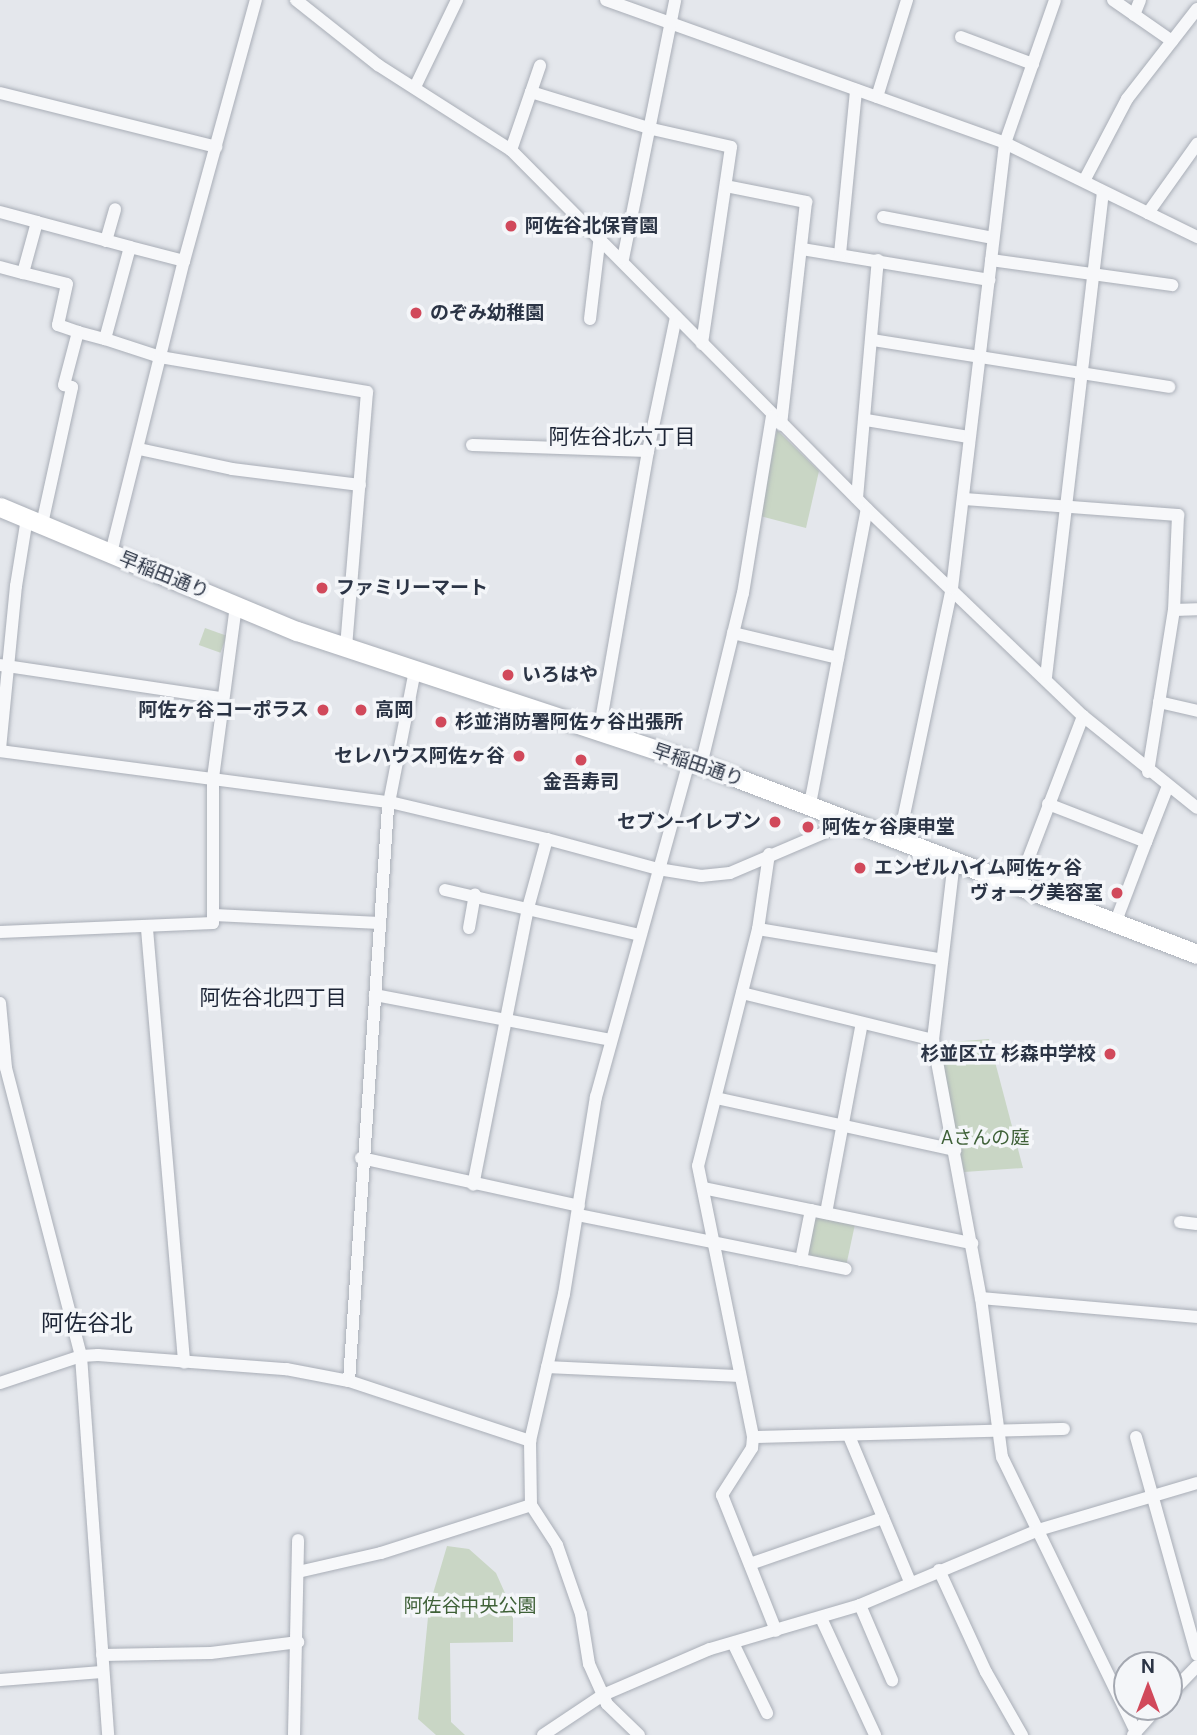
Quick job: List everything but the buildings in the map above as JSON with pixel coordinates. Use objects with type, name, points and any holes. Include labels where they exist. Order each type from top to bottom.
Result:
[{"type":"main road","name":"早稲田通り","points":[[0,507],[346,648],[695,763],[810,804],[1197,954]]},
{"type":"street","points":[[111,553],[184,261],[256,0]]},
{"type":"street","points":[[296,0],[356,49],[511,150],[600,235],[776,421],[867,509],[1046,677],[1083,716],[1149,772],[1197,808]]},
{"type":"street","points":[[415,87],[457,0]]},
{"type":"street","points":[[606,0],[1005,143],[1197,237]]},
{"type":"street","points":[[623,259],[652,129],[668,22],[675,0]]},
{"type":"street","points":[[877,97],[907,0]]},
{"type":"street","points":[[899,839],[952,588],[1005,143],[1055,0]]},
{"type":"street","points":[[1113,0],[1172,41]]},
{"type":"street","points":[[1134,15],[1140,0]]},
{"type":"street","points":[[1084,181],[1127,99],[1172,41],[1195,17]]},
{"type":"street","points":[[961,37],[1032,64]]},
{"type":"street","points":[[511,150],[540,66]]},
{"type":"street","points":[[840,254],[856,90]]},
{"type":"street","points":[[531,92],[652,129],[731,147],[702,344]]},
{"type":"street","points":[[0,93],[216,147]]},
{"type":"street","points":[[1149,213],[1196,146]]},
{"type":"street","points":[[639,1735],[603,1695],[589,1664],[581,1614],[557,1545],[531,1504],[530,1441],[547,1367],[610,1040],[658,869],[695,763],[733,633],[776,421],[802,249],[806,202],[726,186]]},
{"type":"street","points":[[1046,677],[1104,192]]},
{"type":"street","points":[[106,241],[114,209]]},
{"type":"street","points":[[0,212],[184,261]]},
{"type":"street","points":[[883,217],[993,238]]},
{"type":"street","points":[[23,273],[37,222]]},
{"type":"street","points":[[590,319],[600,235]]},
{"type":"street","points":[[105,339],[130,247]]},
{"type":"street","points":[[802,249],[989,280]]},
{"type":"street","points":[[857,498],[866,420],[878,260]]},
{"type":"street","points":[[991,260],[1172,285]]},
{"type":"street","points":[[0,267],[67,284],[58,325],[78,332],[160,357],[367,393],[346,648]]},
{"type":"street","points":[[599,732],[648,451],[676,317]]},
{"type":"street","points":[[78,332],[64,385],[72,387],[34,521],[4,665],[0,750],[390,802],[547,838],[658,869],[701,876],[730,873],[769,854],[852,821]]},
{"type":"street","points":[[873,340],[1169,387]]},
{"type":"street","points":[[866,420],[969,437]]},
{"type":"street","points":[[472,445],[648,451]]},
{"type":"street","points":[[139,449],[232,469],[360,485]]},
{"type":"street","points":[[964,499],[1178,515],[1174,610],[1149,772]]},
{"type":"street","points":[[810,804],[867,509]]},
{"type":"street","points":[[0,932],[147,929],[213,923],[213,778],[221,698],[236,605]]},
{"type":"street","points":[[1174,610],[1197,609]]},
{"type":"street","points":[[733,633],[838,658]]},
{"type":"street","points":[[4,665],[221,698]]},
{"type":"street","points":[[349,1381],[361,1158],[390,802],[415,671]]},
{"type":"street","points":[[1158,702],[1197,711]]},
{"type":"street","points":[[1019,883],[1083,716]]},
{"type":"street","points":[[1116,921],[1168,786]]},
{"type":"street","points":[[1048,804],[1146,842]]},
{"type":"street","points":[[473,1185],[528,908],[547,838]]},
{"type":"street","points":[[769,854],[758,929],[698,1166],[754,1437],[752,1448],[722,1495],[776,1631]]},
{"type":"street","points":[[954,861],[940,959],[933,1040],[981,1298],[996,1430],[1009,1474],[1135,1734]]},
{"type":"street","points":[[445,890],[640,935]]},
{"type":"street","points":[[469,928],[475,895]]},
{"type":"street","points":[[214,915],[380,923]]},
{"type":"street","points":[[147,929],[184,1362]]},
{"type":"street","points":[[758,929],[940,959]]},
{"type":"street","points":[[742,993],[933,1040]]},
{"type":"street","points":[[375,995],[610,1040]]},
{"type":"street","points":[[0,1003],[6,1068],[81,1356],[108,1735]]},
{"type":"street","points":[[826,1213],[862,1023]]},
{"type":"street","points":[[716,1098],[955,1150]]},
{"type":"street","points":[[361,1158],[714,1242],[846,1269]]},
{"type":"street","points":[[703,1188],[972,1243]]},
{"type":"street","points":[[801,1260],[811,1210]]},
{"type":"street","points":[[1180,1222],[1197,1224]]},
{"type":"street","points":[[981,1298],[1197,1317]]},
{"type":"street","points":[[0,1383],[81,1356],[286,1369],[349,1381],[530,1441]]},
{"type":"street","points":[[547,1367],[740,1376]]},
{"type":"street","points":[[754,1437],[1064,1429]]},
{"type":"street","points":[[849,1436],[911,1582]]},
{"type":"street","points":[[1136,1437],[1197,1655]]},
{"type":"street","points":[[543,1735],[603,1695],[733,1643],[860,1605],[1038,1531],[1197,1483]]},
{"type":"street","points":[[298,1572],[381,1553],[531,1504]]},
{"type":"street","points":[[750,1564],[883,1518]]},
{"type":"street","points":[[294,1735],[298,1642],[298,1539]]},
{"type":"street","points":[[939,1570],[986,1672],[1022,1735]]},
{"type":"street","points":[[860,1605],[892,1680]]},
{"type":"street","points":[[821,1618],[874,1735]]},
{"type":"street","points":[[102,1655],[211,1653],[298,1642]]},
{"type":"street","points":[[733,1643],[767,1713]]},
{"type":"street","points":[[1183,1680],[1197,1666]]},
{"type":"street","points":[[0,1680],[102,1672]]},
{"type":"green space","points":[[777,430],[819,471],[806,528],[760,516]]},
{"type":"green space","points":[[205,628],[227,636],[220,653],[199,645]]},
{"type":"green space","name":"Aさんの庭","points":[[989,1039],[1023,1168],[964,1172],[938,1043]]},
{"type":"green space","points":[[814,1215],[855,1224],[846,1266],[805,1257]]},
{"type":"green space","name":"阿佐谷中央公園","points":[[447,1546],[469,1549],[496,1573],[513,1611],[513,1642],[450,1643],[451,1722],[465,1735],[436,1735],[418,1719],[429,1607]]},
{"type":"place","name":"阿佐谷北保育園","points":[[511,226]]},
{"type":"place","name":"のぞみ幼稚園","points":[[416,313]]},
{"type":"place","name":"ファミリーマート","points":[[322,588]]},
{"type":"place","name":"いろはや","points":[[508,675]]},
{"type":"place","name":"阿佐ヶ谷コーポラス","points":[[323,710]]},
{"type":"place","name":"高岡","points":[[361,710]]},
{"type":"place","name":"杉並消防署阿佐ヶ谷出張所","points":[[441,722]]},
{"type":"place","name":"セレハウス阿佐ヶ谷","points":[[519,756]]},
{"type":"place","name":"金吾寿司","points":[[581,760]]},
{"type":"place","name":"セブン-イレブン","points":[[775,822]]},
{"type":"place","name":"阿佐ヶ谷庚申堂","points":[[808,827]]},
{"type":"place","name":"エンゼルハイム阿佐ヶ谷","points":[[860,868]]},
{"type":"place","name":"ヴォーグ美容室","points":[[1117,893]]},
{"type":"place","name":"杉並区立 杉森中学校","points":[[1110,1054]]},
{"type":"district","name":"阿佐谷北六丁目","points":[[622,437]]},
{"type":"district","name":"阿佐谷北四丁目","points":[[273,998]]},
{"type":"district","name":"阿佐谷北","points":[[87,1323]]}]
